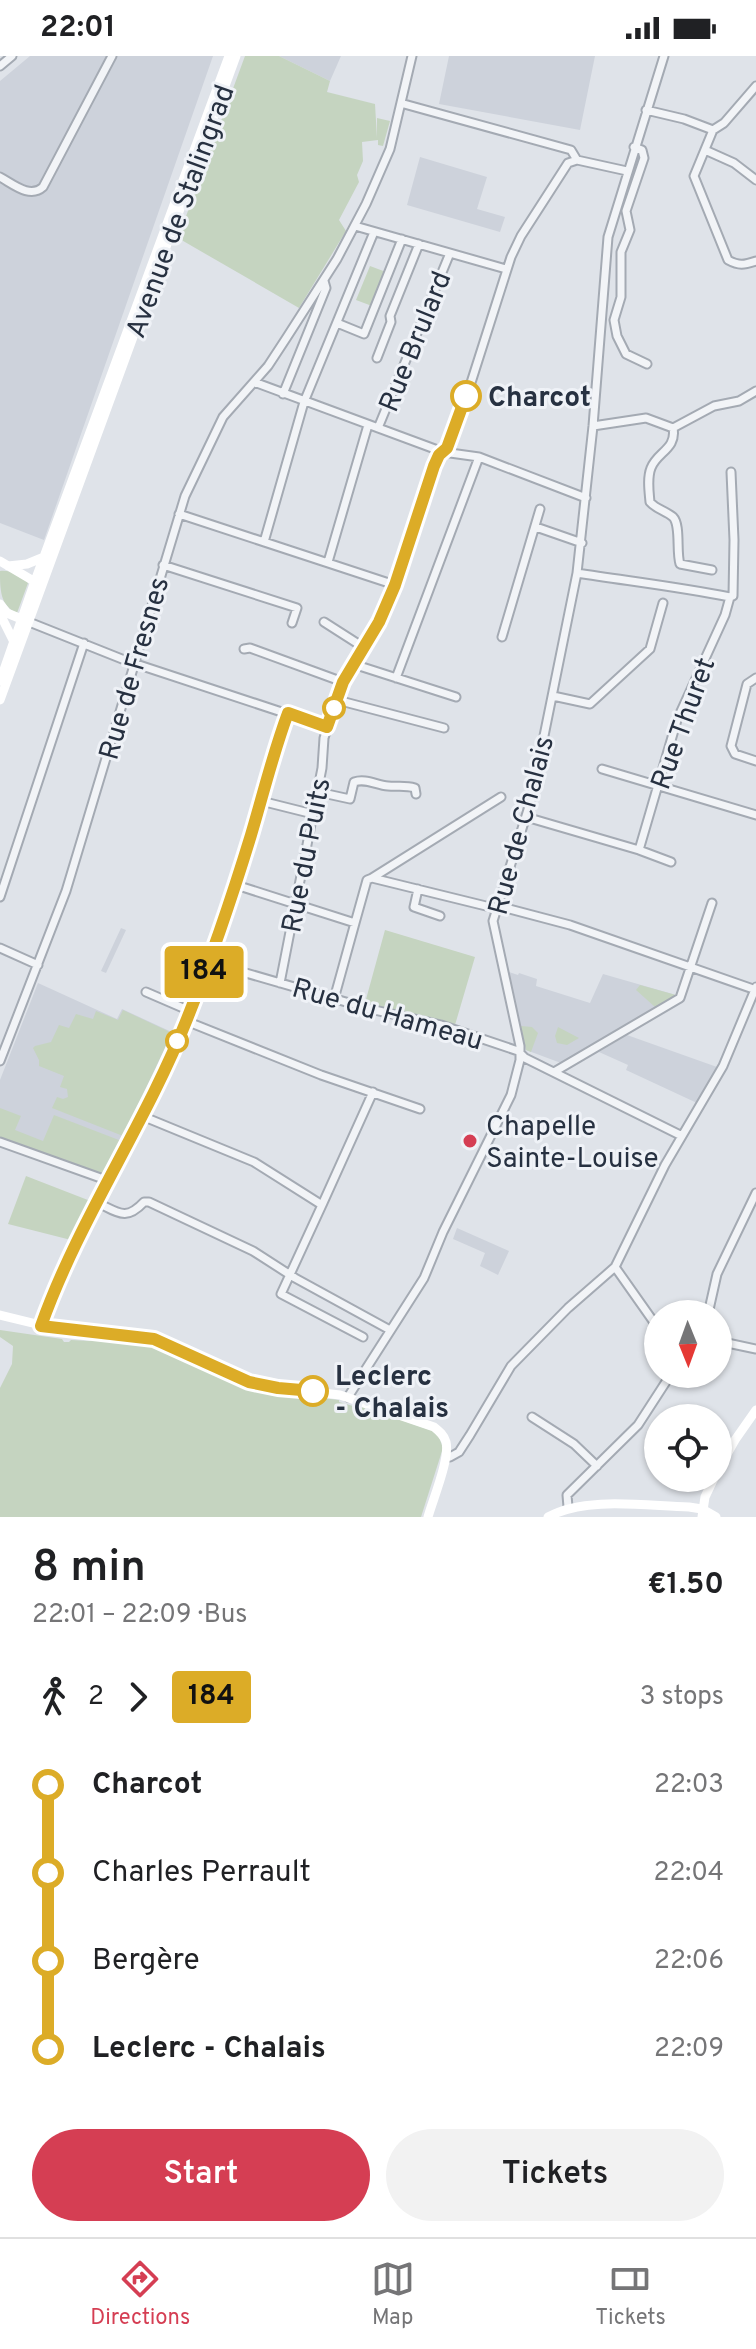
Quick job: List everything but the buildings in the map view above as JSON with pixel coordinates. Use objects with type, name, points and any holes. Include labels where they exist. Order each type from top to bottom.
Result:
[{"type":"main road","name":"Avenue de Stalingrad","points":[[120,363],[229,56]]},
{"type":"main road","name":"Avenue de Stalingrad","points":[[120,363],[236,56]]},
{"type":"main road","points":[[0,700],[35,581],[120,363]]},
{"type":"main road","points":[[0,681],[14,642],[37,598],[120,363]]},
{"type":"main road","points":[[2,565],[27,564],[44,557]]},
{"type":"main road","points":[[2,565],[35,581],[38,585],[37,598]]},
{"type":"main road","points":[[0,604],[7,613],[25,620]]},
{"type":"main road","points":[[0,614],[14,642]]},
{"type":"main road","points":[[0,1315],[41,1326],[154,1339],[249,1382],[348,1397],[443,1428],[452,1441],[450,1457],[439,1482]]},
{"type":"main road","points":[[732,1445],[756,1410]]},
{"type":"main road","points":[[422,1422],[434,1427],[447,1446],[428,1517]]},
{"type":"main road","points":[[702,1513],[709,1492]]},
{"type":"main road","points":[[548,1517],[568,1507],[595,1504],[687,1507],[716,1517]]},
{"type":"street","points":[[0,66],[12,56]]},
{"type":"street","points":[[0,177],[30,192],[37,192],[43,187],[112,56]]},
{"type":"street","points":[[283,394],[326,288],[324,281],[355,226],[390,149],[412,56]]},
{"type":"street","name":"Rue de Chalais","points":[[348,1397],[424,1278],[443,1232],[511,1095],[521,1054],[492,927],[526,817],[577,573],[593,426],[608,237],[664,56]]},
{"type":"street","points":[[756,86],[724,123],[713,130],[694,176],[728,260],[737,265],[756,261]]},
{"type":"street","points":[[404,104],[571,150],[577,160],[627,171]]},
{"type":"street","points":[[646,110],[713,130]]},
{"type":"street","points":[[634,147],[642,150],[644,158],[626,211],[630,230],[621,252],[621,297],[614,320],[617,336],[626,354],[647,364]]},
{"type":"street","points":[[705,150],[734,163],[756,180]]},
{"type":"street","name":"Rue du Puits","points":[[280,983],[318,792],[324,738],[343,682],[379,622],[395,585],[434,466],[447,448],[461,414],[506,269],[521,236],[568,163],[577,160]]},
{"type":"street","points":[[355,226],[506,269]]},
{"type":"street","points":[[264,542],[304,402],[374,232]]},
{"type":"street","points":[[337,323],[364,334],[402,239]]},
{"type":"street","points":[[377,358],[419,244]]},
{"type":"street","name":"Rue Brulard","points":[[378,428],[450,253]]},
{"type":"street","name":"Rue de Fresnes","points":[[0,1061],[66,891],[179,514],[223,417],[268,366],[324,281]]},
{"type":"street","points":[[253,383],[443,452],[479,457],[586,498]]},
{"type":"street","points":[[593,426],[646,418],[673,428],[714,406],[739,401],[756,391]]},
{"type":"street","points":[[328,562],[368,425]]},
{"type":"street","points":[[673,428],[674,436],[668,450],[650,469],[650,502],[673,517],[677,524],[680,564],[712,570]]},
{"type":"street","points":[[396,678],[479,457]]},
{"type":"street","name":"Rue Thuret","points":[[639,850],[677,720],[733,596],[731,472]]},
{"type":"street","points":[[502,637],[540,509]]},
{"type":"street","points":[[179,514],[395,585]]},
{"type":"street","points":[[536,527],[582,543]]},
{"type":"street","points":[[163,565],[297,608],[292,623]]},
{"type":"street","points":[[577,573],[730,597]]},
{"type":"street","points":[[553,696],[590,704],[650,649],[663,603]]},
{"type":"street","points":[[25,620],[134,664],[327,727]]},
{"type":"street","points":[[324,622],[363,647]]},
{"type":"street","points":[[0,897],[84,643]]},
{"type":"street","points":[[244,649],[250,648],[343,682]]},
{"type":"street","points":[[353,664],[456,697]]},
{"type":"street","points":[[756,678],[747,684],[731,746],[735,754],[756,761]]},
{"type":"street","points":[[337,700],[444,728]]},
{"type":"street","points":[[41,1326],[77,1240],[142,1116],[186,1021],[236,885],[270,764],[288,713]]},
{"type":"street","points":[[602,769],[756,815]]},
{"type":"street","points":[[318,792],[350,799],[354,782],[359,779],[415,788],[416,794]]},
{"type":"street","points":[[334,999],[367,880],[501,797]]},
{"type":"street","points":[[261,801],[313,814]]},
{"type":"street","points":[[526,817],[671,862]]},
{"type":"street","points":[[372,878],[570,925],[756,989],[723,1066],[682,1136],[615,1267],[568,1308],[511,1366],[470,1435],[457,1454],[450,1457]]},
{"type":"street","points":[[236,885],[355,923]]},
{"type":"street","points":[[418,889],[414,907],[440,916]]},
{"type":"street","points":[[554,1072],[680,998],[712,903]]},
{"type":"street","points":[[0,948],[38,965]]},
{"type":"street","name":"Rue du Hameau","points":[[208,962],[334,999],[441,1025],[521,1054],[682,1136]]},
{"type":"street","points":[[146,992],[190,1011]]},
{"type":"street","points":[[186,1021],[310,1071],[420,1109]]},
{"type":"street","points":[[363,1337],[281,1294],[373,1092]]},
{"type":"street","points":[[142,1116],[254,1162],[322,1205]]},
{"type":"street","points":[[0,1142],[109,1181]]},
{"type":"street","points":[[711,1300],[717,1274],[756,1193]]},
{"type":"street","points":[[98,1203],[124,1214],[149,1202],[253,1251],[390,1330]]},
{"type":"street","points":[[615,1267],[644,1308]]},
{"type":"street","points":[[337,1323],[346,1306]]},
{"type":"street","points":[[732,1344],[756,1349]]},
{"type":"street","points":[[568,1507],[567,1495],[638,1425],[662,1388]]},
{"type":"street","points":[[532,1417],[574,1444],[597,1466]]},
{"type":"shaded area","points":[[30,56],[213,56],[44,540],[0,523],[0,81]]},
{"type":"shaded area","points":[[279,56],[341,56],[330,81]]},
{"type":"shaded area","points":[[449,56],[595,56],[580,130],[439,104]]},
{"type":"shaded area","points":[[420,157],[487,177],[477,209],[505,217],[500,232],[407,205]]},
{"type":"shaded area","points":[[121,928],[126,930],[106,973],[101,971]]},
{"type":"shaded area","points":[[509,972],[537,979],[536,986],[590,1003],[603,974],[676,995],[561,1063],[526,1050]]},
{"type":"shaded area","points":[[38,983],[117,1019],[122,1009],[176,1034],[108,1176],[0,1140],[0,1080]]},
{"type":"shaded area","points":[[627,1035],[717,1067],[697,1103],[626,1070],[628,1065],[599,1052]]},
{"type":"shaded area","points":[[457,1228],[509,1251],[498,1275],[480,1266],[485,1253],[453,1239]]},
{"type":"green space","points":[[245,56],[279,56],[330,81],[327,92],[375,104],[377,138],[377,118],[390,121],[383,146],[378,145],[378,140],[362,142],[363,161],[357,175],[359,182],[339,220],[346,231],[299,308],[178,238]]},
{"type":"green space","points":[[370,266],[386,272],[372,306],[356,300]]},
{"type":"green space","points":[[0,571],[16,573],[28,583],[17,613],[4,601]]},
{"type":"green space","points":[[385,930],[475,957],[455,1025],[365,1003]]},
{"type":"green space","points":[[640,985],[676,995],[655,1007],[636,990]]},
{"type":"green space","points":[[123,1010],[172,1033],[123,1136],[52,1108],[57,1097],[68,1097],[67,1089],[60,1087],[64,1076],[39,1066],[33,1048],[51,1042],[59,1025],[69,1028],[76,1014],[93,1019],[96,1011],[118,1020]]},
{"type":"green space","points":[[521,1026],[532,1027],[538,1033],[531,1052],[526,1050]]},
{"type":"green space","points":[[558,1027],[579,1038],[567,1045],[557,1043],[555,1036]]},
{"type":"green space","points":[[0,1108],[21,1116],[15,1130],[43,1141],[54,1115],[124,1142],[108,1175],[105,1175],[0,1139]]},
{"type":"green space","points":[[26,1176],[93,1202],[75,1241],[8,1224]]},
{"type":"green space","points":[[0,1330],[62,1339],[64,1342],[90,1341],[93,1338],[147,1342],[251,1387],[339,1400],[433,1431],[443,1448],[421,1517],[0,1517],[0,1388],[12,1364],[13,1346],[0,1337]]},
{"type":"bus line","name":"184","points":[[313,1391],[249,1382],[154,1339],[41,1326],[77,1240],[142,1116],[186,1021],[234,890],[288,713],[327,727],[343,682],[379,622],[395,585],[434,466],[447,448],[466,396]]},
{"type":"place","name":"Charcot","points":[[466,396]]},
{"type":"place","name":"Chapelle Sainte-Louise","points":[[470,1141]]},
{"type":"place","name":"Leclerc - Chalais","points":[[313,1391]]}]
